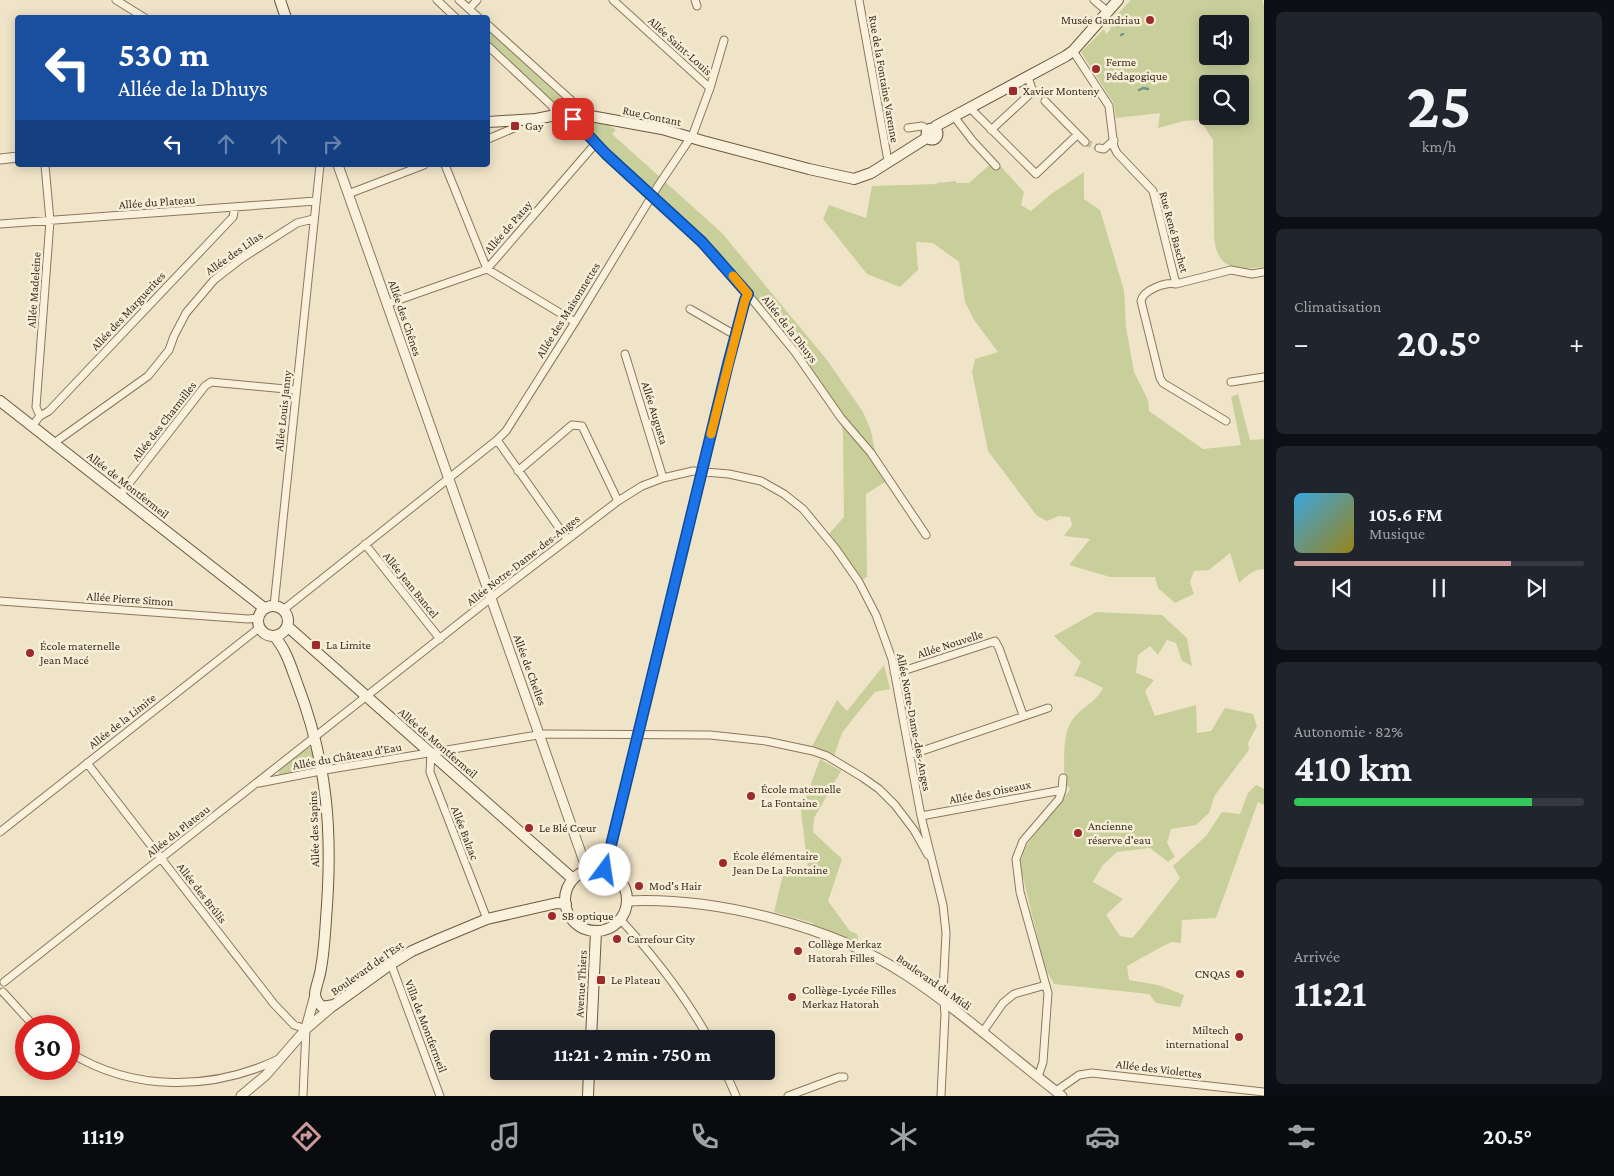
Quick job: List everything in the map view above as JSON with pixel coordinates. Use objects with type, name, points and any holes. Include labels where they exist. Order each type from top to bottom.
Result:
[{"type":"main road","points":[[280,0],[285,15]]},
{"type":"main road","name":"Rue Contant","points":[[490,122],[573,114],[662,129],[809,169],[854,179],[871,173],[911,148],[932,132],[1029,81],[1073,51],[1118,0]]},
{"type":"main road","name":"Rue Contant","points":[[1108,12],[1124,0]]},
{"type":"main road","name":"Rue Contant","points":[[932,132],[936,126],[973,111]]},
{"type":"main road","name":"Rue Contant","points":[[809,169],[822,176],[841,181],[851,183],[862,182],[871,179],[902,158],[911,148]]},
{"type":"main road","name":"Allée de Montfermeil","points":[[0,402],[120,495],[274,608]]},
{"type":"main road","points":[[274,608],[287,618],[287,626],[282,633],[274,636],[266,634],[259,623],[274,608]]},
{"type":"main road","name":"Allée de Montfermeil","points":[[287,626],[573,879]]},
{"type":"main road","name":"Allée des Sapins","points":[[274,636],[281,643],[292,669],[316,737],[327,802],[328,876],[321,968],[315,995]]},
{"type":"main road","points":[[587,870],[605,870],[614,874],[625,888],[627,901],[625,911],[614,926],[596,931],[589,930],[575,922],[568,913],[566,893],[573,879],[587,870]]},
{"type":"main road","name":"Boulevard de l'Est","points":[[334,1005],[391,964],[439,938],[487,920],[557,904],[566,904]]},
{"type":"main road","name":"Avenue Thiers","points":[[591,1030],[596,931]]},
{"type":"main road","points":[[315,995],[317,1002],[322,1007],[334,1005]]},
{"type":"main road","points":[[588,1096],[589,1080]]},
{"type":"street","points":[[116,0],[140,15]]},
{"type":"street","points":[[437,0],[453,15]]},
{"type":"street","points":[[459,0],[476,15]]},
{"type":"street","points":[[469,9],[477,0]]},
{"type":"street","name":"Allée Saint-Louis","points":[[613,0],[710,88]]},
{"type":"street","name":"Rue de la Fontaine Varenne","points":[[859,0],[888,161]]},
{"type":"street","points":[[1094,0],[1108,12]]},
{"type":"street","name":"Allée de la Dhuys","points":[[490,28],[572,102],[575,123],[715,254],[795,352],[841,418],[871,453],[926,535]]},
{"type":"street","name":"Allée des Maisonnettes","points":[[448,478],[506,431],[652,195],[691,138],[710,88],[724,40]]},
{"type":"street","points":[[490,48],[552,106],[556,115]]},
{"type":"street","name":"Rue René Baschet","points":[[1073,51],[1109,106],[1114,147],[1117,153],[1153,191],[1176,284]]},
{"type":"street","name":"Rue Contant","points":[[991,130],[1031,92],[1032,88],[1029,81]]},
{"type":"street","points":[[1045,101],[1085,142]]},
{"type":"street","points":[[973,111],[1036,174],[1077,135]]},
{"type":"street","points":[[956,119],[996,166]]},
{"type":"street","points":[[908,128],[922,126],[932,132]]},
{"type":"street","points":[[490,138],[514,128]]},
{"type":"street","points":[[1099,148],[1104,149],[1114,140]]},
{"type":"street","name":"Allée de Patay","points":[[387,304],[486,269],[596,143]]},
{"type":"street","points":[[0,159],[15,157]]},
{"type":"street","name":"Allée Madeleine","points":[[40,416],[36,407],[50,221],[45,167]]},
{"type":"street","name":"Allée Louis Janny","points":[[274,608],[320,167]]},
{"type":"street","name":"Allée des Chênes","points":[[339,167],[448,478]]},
{"type":"street","points":[[348,194],[419,167]]},
{"type":"street","points":[[446,167],[486,269],[575,322]]},
{"type":"street","name":"Allée du Plateau","points":[[0,224],[316,201]]},
{"type":"street","name":"Allée des Marguerites","points":[[32,426],[40,416],[49,411],[233,217],[235,207]]},
{"type":"street","name":"Allée des Lilas","points":[[54,443],[148,376],[169,350],[186,313],[214,280],[297,223],[313,219]]},
{"type":"street","name":"Rue René Baschet","points":[[1226,421],[1163,383],[1160,378],[1141,301],[1142,296],[1146,292],[1172,283],[1176,284],[1231,270],[1252,274],[1264,272]]},
{"type":"street","points":[[605,870],[736,335],[748,294]]},
{"type":"street","points":[[690,309],[736,335]]},
{"type":"street","name":"Allée Augusta","points":[[625,354],[663,478]]},
{"type":"street","points":[[1230,382],[1264,378]]},
{"type":"street","name":"Allée des Charmilles","points":[[120,495],[205,386],[211,382],[296,390]]},
{"type":"street","points":[[518,471],[572,425],[582,426],[618,501]]},
{"type":"street","points":[[497,440],[567,539]]},
{"type":"street","name":"Allée Notre-Dame-des-Anges","points":[[366,697],[567,539],[618,501],[642,486],[663,478],[693,471],[703,471],[728,474],[761,482],[784,494],[803,509],[836,548],[859,582],[876,615],[892,660],[922,816],[943,905],[946,933],[943,992],[942,1096]]},
{"type":"street","points":[[274,608],[365,544],[448,478]]},
{"type":"street","name":"Allée de Chelles","points":[[448,478],[587,870]]},
{"type":"street","name":"Allée Jean Bancel","points":[[365,544],[440,639]]},
{"type":"street","name":"Allée Pierre Simon","points":[[0,601],[248,619],[259,623]]},
{"type":"street","name":"Allée de la Limite","points":[[0,832],[259,623]]},
{"type":"street","name":"Allée Nouvelle","points":[[894,672],[995,642],[999,648],[1023,715]]},
{"type":"street","name":"Allée du Plateau","points":[[2,981],[366,697]]},
{"type":"street","points":[[910,755],[1048,708]]},
{"type":"street","name":"Allée du Château d'Eau","points":[[253,785],[322,770],[539,734],[710,735],[766,741],[813,751],[827,756],[879,789],[895,805],[914,830],[934,864]]},
{"type":"street","name":"Allée Balzac","points":[[431,753],[430,772],[487,920]]},
{"type":"street","name":"Allée des Brûlis","points":[[86,763],[274,1004],[294,1025],[306,1029]]},
{"type":"street","points":[[278,766],[276,775],[282,780]]},
{"type":"street","points":[[1038,1077],[1043,1062],[1048,993],[1020,892],[1016,858],[1023,841],[1059,799],[1063,778]]},
{"type":"street","name":"Allée des Oiseaux","points":[[922,816],[1062,790]]},
{"type":"street","name":"Boulevard du Midi","points":[[627,901],[692,903],[759,915],[809,929],[866,952],[905,974],[982,1032],[1059,1094]]},
{"type":"street","points":[[620,919],[653,955],[683,995],[704,1030]]},
{"type":"street","name":"Villa de Montfermeil","points":[[391,964],[440,1096]]},
{"type":"street","points":[[2,981],[5,986],[1,993],[23,1015]]},
{"type":"street","points":[[982,1032],[1003,1002],[1014,994],[1046,985]]},
{"type":"street","name":"Allée des Sapins","points":[[306,1029],[315,995]]},
{"type":"street","name":"Boulevard de l'Est","points":[[241,1096],[266,1075],[306,1029],[334,1005]]},
{"type":"street","points":[[303,1096],[306,1029]]},
{"type":"street","points":[[80,1058],[107,1071],[137,1079],[164,1083],[219,1080],[245,1074],[281,1058]]},
{"type":"street","name":"Allée des Violettes","points":[[1059,1094],[1079,1075],[1092,1073],[1264,1092]]},
{"type":"street","points":[[788,1096],[839,1077],[844,1077]]},
{"type":"street","points":[[729,1080],[736,1096]]},
{"type":"green space","points":[[1131,0],[1262,0],[1264,6],[1264,267],[1236,268],[1223,261],[1219,255],[1214,235],[1213,140],[1203,125],[1249,125],[1249,75],[1199,75],[1199,120],[1184,121],[1158,128],[1160,113],[1116,118],[1114,104],[1081,52],[1104,29],[1106,34],[1111,29],[1108,24]]},
{"type":"green space","points":[[490,33],[564,100],[566,108],[552,106],[490,48]]},
{"type":"green space","points":[[599,118],[616,130],[612,134],[722,233],[827,360],[863,412],[887,481],[866,494],[867,577],[859,582],[826,537],[844,517],[843,434],[841,418],[808,370],[715,254],[584,132]]},
{"type":"green space","points":[[995,160],[1024,192],[1021,205],[1031,211],[1051,194],[1084,172],[1084,199],[1100,210],[1124,290],[1126,327],[1134,372],[1148,400],[1149,411],[1203,449],[1241,445],[1231,397],[1238,394],[1250,440],[1264,439],[1264,569],[1253,572],[1239,583],[1230,553],[1209,570],[1194,571],[1190,582],[1194,594],[1175,603],[1158,588],[1155,577],[1110,577],[1069,565],[1090,539],[1064,536],[1072,525],[1070,517],[1059,516],[1047,521],[1037,516],[988,451],[972,372],[975,359],[998,352],[974,320],[965,302],[959,262],[933,243],[916,242],[918,270],[900,287],[867,274],[823,219],[829,205],[866,218],[872,186],[937,184],[956,181],[956,183],[969,183]]},
{"type":"green space","points":[[1096,612],[1162,615],[1187,638],[1192,666],[1182,661],[1176,643],[1167,640],[1158,655],[1150,646],[1138,655],[1136,673],[1154,680],[1145,691],[1155,716],[1196,705],[1197,733],[1211,731],[1225,708],[1253,714],[1257,726],[1248,743],[1249,750],[1215,795],[1209,813],[1196,825],[1171,829],[1167,843],[1175,857],[1168,862],[1150,848],[1117,852],[1102,866],[1093,882],[1123,899],[1106,915],[1120,936],[1132,938],[1180,878],[1173,866],[1206,836],[1222,812],[1240,814],[1248,793],[1256,785],[1264,789],[1264,805],[1258,802],[1216,918],[1182,920],[1181,943],[1172,942],[1127,966],[1129,980],[1158,985],[1184,995],[1180,1007],[1156,1003],[1149,994],[1054,984],[1045,968],[1021,869],[1021,860],[1026,846],[1070,788],[1064,784],[1065,741],[1069,725],[1096,698],[1103,688],[1081,677],[1074,676],[1081,662],[1054,636]]},
{"type":"green space","points":[[884,665],[890,689],[875,692],[856,715],[842,733],[833,759],[810,750],[837,700],[847,711]]},
{"type":"green space","points":[[308,747],[312,748],[316,767],[314,769],[279,774],[279,770]]},
{"type":"green space","points":[[820,759],[841,771],[814,818],[813,832],[842,859],[828,901],[850,931],[857,934],[860,950],[809,929],[813,923],[774,912],[783,875],[809,877],[801,811]]},
{"type":"waterway","points":[[1126,79],[1133,75]]},
{"type":"waterway","points":[[1139,90],[1143,88],[1148,89]]},
{"type":"tunnel","points":[[1085,142],[1099,148]]},
{"type":"slow traffic","points":[[711,434],[748,294],[733,276]]},
{"type":"place","name":"Musée Gandriau","points":[[1150,20]]},
{"type":"place","name":"Ferme Pédagogique","points":[[1096,69]]},
{"type":"place","name":"Xavier Monteny","points":[[1013,91]]},
{"type":"place","name":"Gay","points":[[515,126]]},
{"type":"place","name":"La Limite","points":[[316,645]]},
{"type":"place","name":"École maternelle Jean Macé","points":[[30,653]]},
{"type":"place","name":"École maternelle La Fontaine","points":[[751,796]]},
{"type":"place","name":"Le Blé Cœur","points":[[529,828]]},
{"type":"place","name":"Ancienne réserve d'eau","points":[[1078,833]]},
{"type":"place","name":"École élémentaire Jean De La Fontaine","points":[[723,863]]},
{"type":"place","name":"Mod's Hair","points":[[639,886]]},
{"type":"place","name":"SB optique","points":[[552,916]]},
{"type":"place","name":"Carrefour City","points":[[617,939]]},
{"type":"place","name":"Collège Merkaz Hatorah Filles","points":[[798,951]]},
{"type":"place","name":"CNQAS","points":[[1240,974]]},
{"type":"place","name":"Le Plateau","points":[[601,980]]},
{"type":"place","name":"Collège-Lycée Filles Merkaz Hatorah","points":[[792,997]]},
{"type":"place","name":"Miltech international","points":[[1239,1037]]},
{"type":"route","points":[[573,119],[606,154],[715,254],[748,294],[728,364],[605,870]]}]
